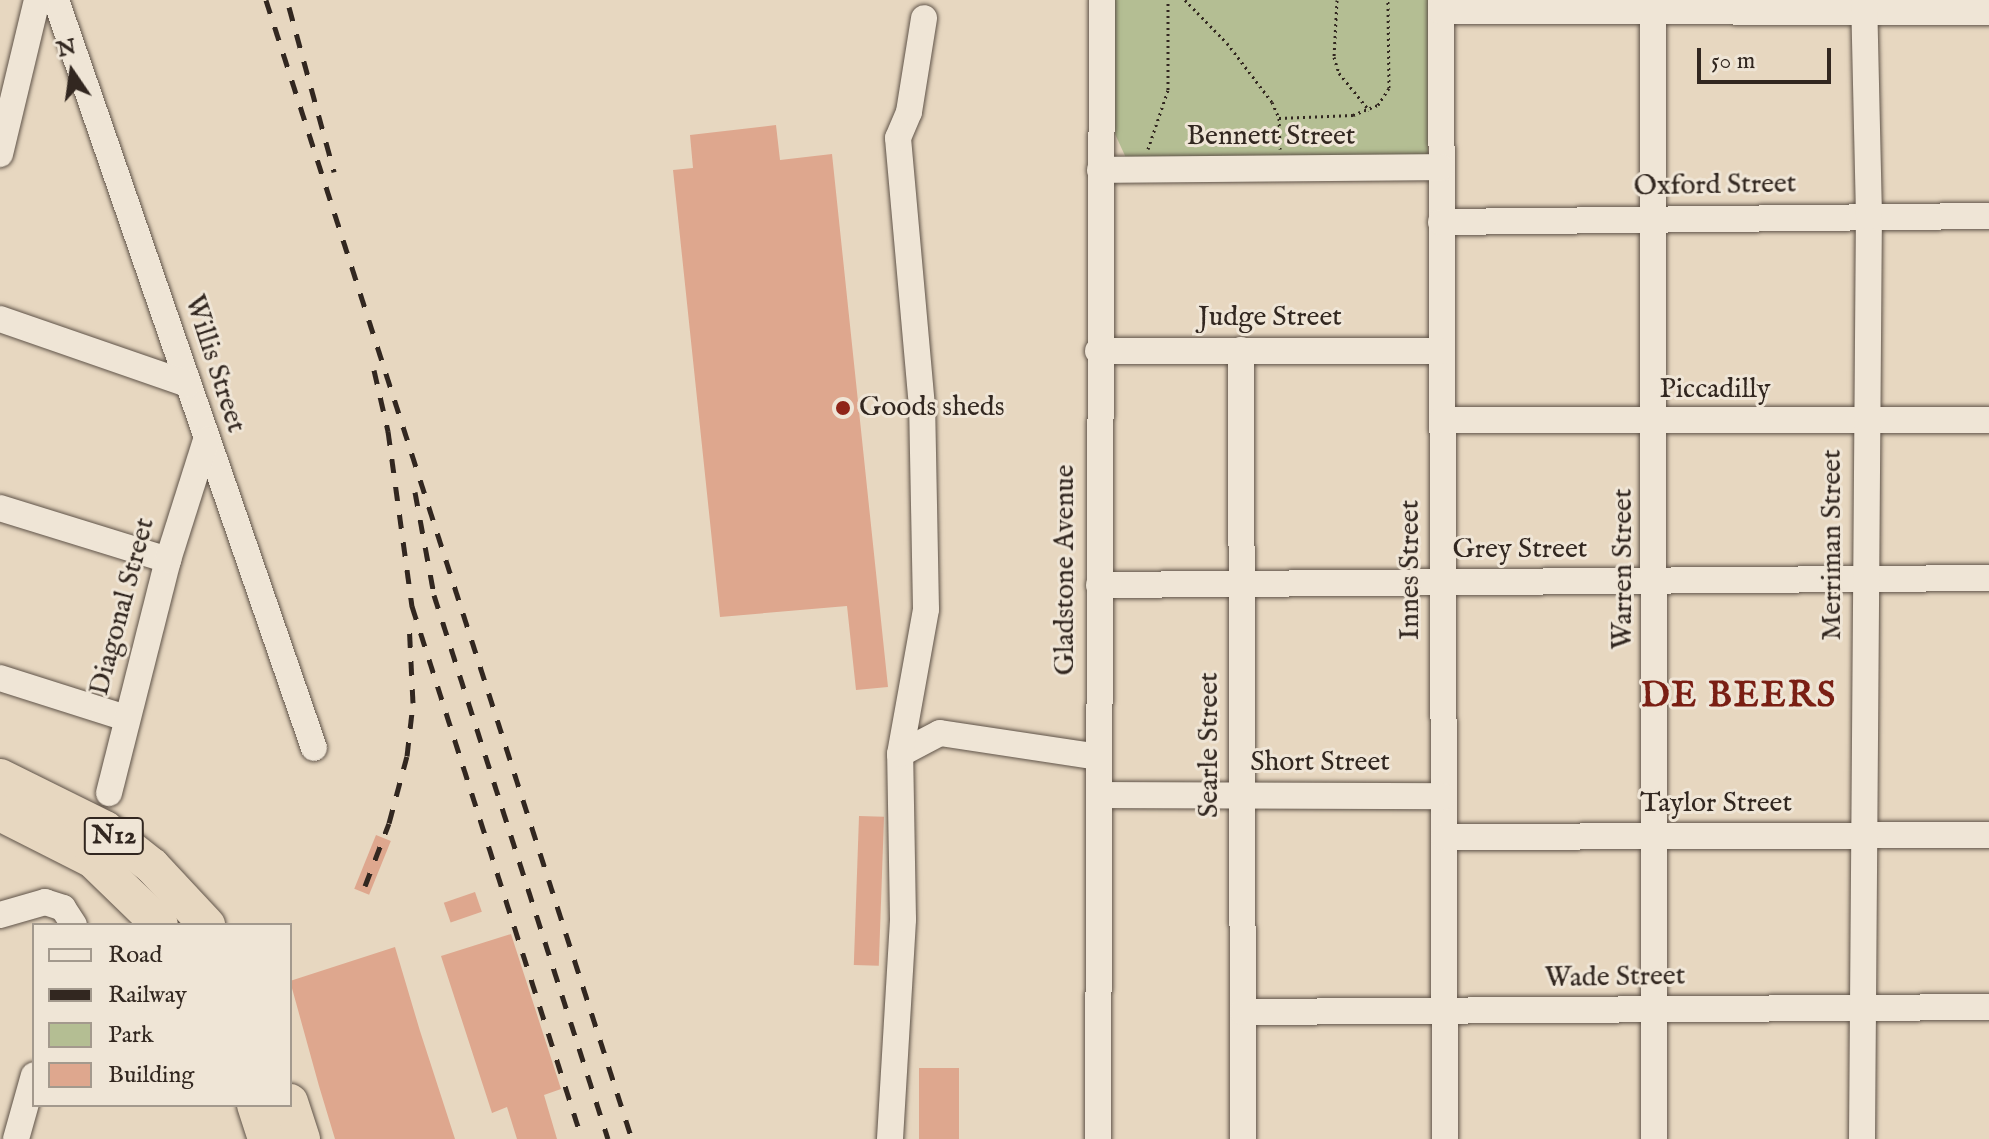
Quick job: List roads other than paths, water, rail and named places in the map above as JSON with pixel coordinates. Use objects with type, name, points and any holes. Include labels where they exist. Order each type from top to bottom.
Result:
[{"type":"highway","name":"N12","points":[[0,777],[105,829],[152,866],[205,923]]},
{"type":"highway","name":"N12","points":[[0,813],[93,860],[158,923]]},
{"type":"highway","points":[[256,1107],[266,1139]]},
{"type":"highway","points":[[292,1107],[302,1139]]},
{"type":"street","points":[[0,154],[37,0]]},
{"type":"street","name":"Willis Street","points":[[56,0],[314,748]]},
{"type":"street","name":"Gladstone Avenue","points":[[1098,1139],[1098,351],[1102,0]]},
{"type":"street","name":"Warren Street","points":[[1653,5],[1657,580],[1654,1139]]},
{"type":"street","points":[[1441,6],[1864,6],[1989,12]]},
{"type":"street","name":"Innes Street","points":[[1441,6],[1445,1139]]},
{"type":"street","name":"Merriman Street","points":[[1862,1139],[1869,216],[1864,6]]},
{"type":"street","points":[[890,1139],[903,919],[900,754],[926,609],[921,391],[898,138],[909,112],[924,18]]},
{"type":"street","name":"Bennett Street","points":[[1100,170],[1441,167]]},
{"type":"street","name":"Oxford Street","points":[[1441,222],[1989,216]]},
{"type":"street","points":[[0,319],[188,384]]},
{"type":"street","name":"Searle Street","points":[[1241,350],[1243,1139]]},
{"type":"street","name":"Judge Street","points":[[1098,351],[1442,351]]},
{"type":"street","name":"Piccadilly","points":[[1442,420],[1656,423],[1989,420]]},
{"type":"street","name":"Diagonal Street","points":[[109,793],[168,560],[206,440]]},
{"type":"street","points":[[0,508],[168,560]]},
{"type":"street","name":"Grey Street","points":[[1099,585],[1989,578]]},
{"type":"street","points":[[0,678],[126,718]]},
{"type":"street","points":[[900,754],[940,733],[1098,757]]},
{"type":"street","name":"Short Street","points":[[1100,795],[1443,796]]},
{"type":"street","name":"Taylor Street","points":[[1444,837],[1989,835]]},
{"type":"street","points":[[0,915],[45,902],[63,908],[73,923]]},
{"type":"street","name":"Wade Street","points":[[1243,1012],[1989,1007]]},
{"type":"street","points":[[16,1139],[30,1105]]},
{"type":"railway","points":[[266,0],[632,1139]]},
{"type":"railway","points":[[289,7],[334,172]]},
{"type":"railway","points":[[374,370],[388,431],[412,606],[581,1136]]},
{"type":"railway","points":[[415,492],[434,595],[608,1139]]},
{"type":"railway","points":[[365,886],[389,823],[407,756],[413,703],[409,622]]},
{"type":"place","name":"Goods sheds","points":[[843,408]]},
{"type":"district","name":"DE BEERS","points":[[1739,697]]}]
